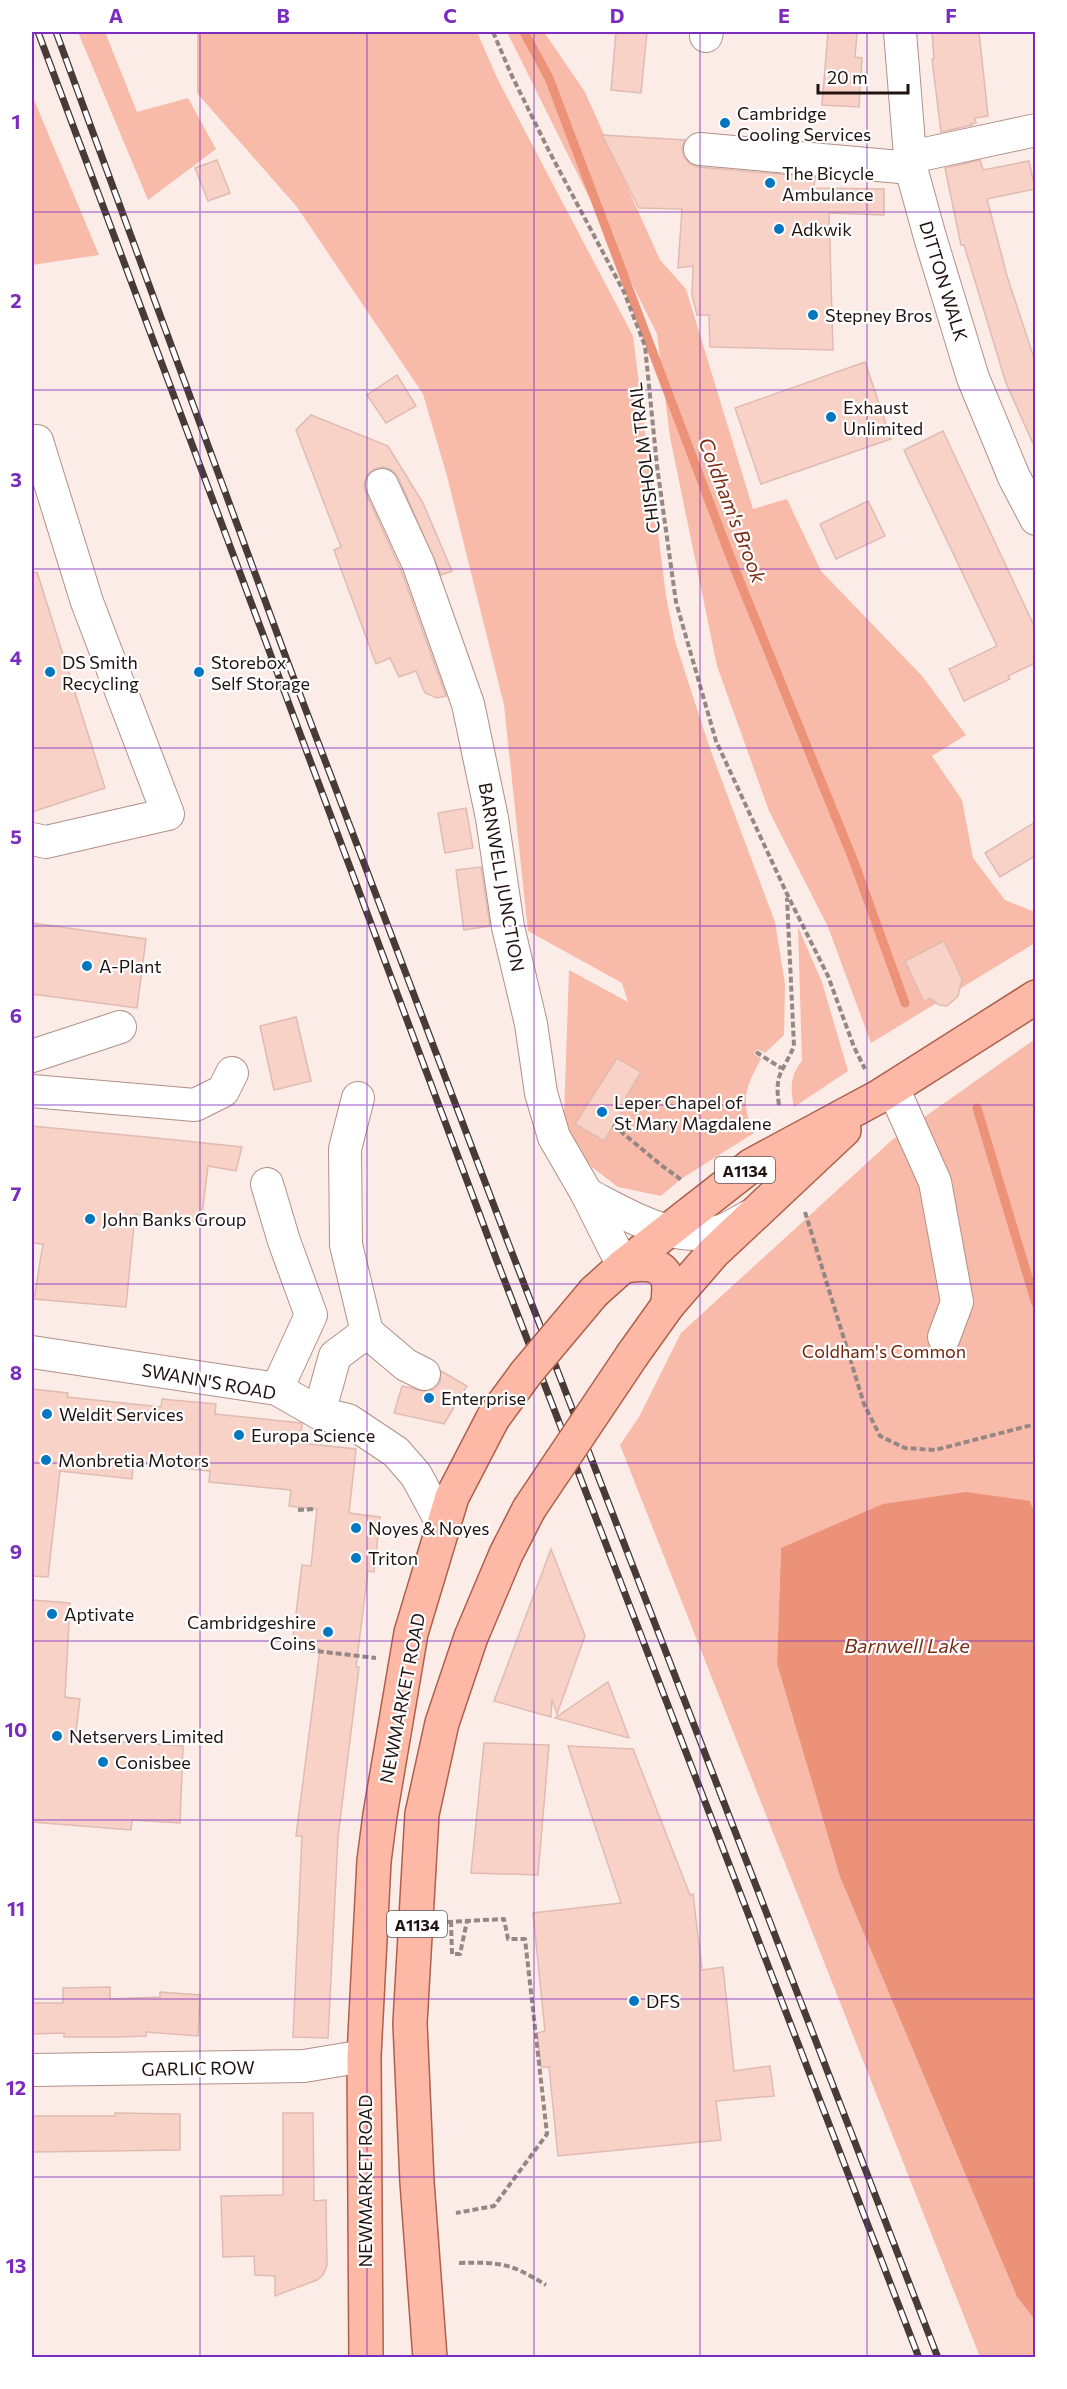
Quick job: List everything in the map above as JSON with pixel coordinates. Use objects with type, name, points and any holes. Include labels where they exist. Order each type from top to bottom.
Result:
[{"type":"main road","name":"NEWMARKET ROAD","points":[[366,2358],[364,2056],[374,1862],[411,1633],[442,1523],[452,1497],[493,1418],[526,1373],[594,1292],[623,1266],[752,1165],[887,1092],[1035,997]]},
{"type":"main road","name":"NEWMARKET ROAD","points":[[430,2358],[417,2182],[410,2023],[422,1814],[442,1722],[471,1638],[506,1554],[529,1509],[668,1305],[713,1253],[887,1092]]},
{"type":"main road","points":[[623,1266],[649,1263],[661,1270],[668,1281],[668,1305]]},
{"type":"street","name":"DITTON WALK","points":[[900,32],[911,162],[930,237],[973,378],[1025,472],[1035,519]]},
{"type":"street","points":[[700,149],[911,162],[1035,130]]},
{"type":"street","points":[[32,444],[37,441],[87,602],[168,814],[46,842],[32,839]]},
{"type":"street","name":"BARNWELL JUNCTION","points":[[382,485],[418,563],[468,704],[492,819],[508,927],[531,1024],[541,1093],[554,1137],[623,1266]]},
{"type":"street","points":[[32,1056],[120,1027]]},
{"type":"street","points":[[32,1091],[195,1105],[223,1091],[232,1073]]},
{"type":"street","points":[[887,1092],[935,1182],[957,1302],[944,1337]]},
{"type":"street","points":[[358,1098],[345,1149],[346,1245],[367,1332],[406,1365],[424,1374]]},
{"type":"street","points":[[267,1184],[284,1241],[311,1315],[277,1389]]},
{"type":"street","points":[[586,1194],[641,1223],[667,1231],[692,1235],[719,1232],[754,1214]]},
{"type":"street","points":[[319,1413],[334,1356],[367,1332]]},
{"type":"street","name":"SWANN'S ROAD","points":[[32,1352],[277,1389],[319,1413],[348,1420],[396,1452],[416,1476],[442,1523]]},
{"type":"street","name":"GARLIC ROW","points":[[32,2070],[304,2067],[364,2056]]},
{"type":"path","name":"CHISHOLM TRAIL","points":[[493,32],[549,151],[624,292],[645,346],[657,466],[676,602],[716,741],[828,976],[854,1047],[887,1092]]},
{"type":"path","points":[[779,1105],[776,1087],[781,1068],[794,1046],[787,894]]},
{"type":"path","points":[[756,1052],[781,1068]]},
{"type":"path","points":[[613,1125],[689,1185]]},
{"type":"path","points":[[806,1212],[864,1404],[880,1436],[905,1448],[935,1450],[1035,1424]]},
{"type":"path","points":[[298,1510],[314,1509]]},
{"type":"path","points":[[282,1647],[383,1659]]},
{"type":"path","points":[[456,2213],[494,2206],[547,2134],[525,1940],[508,1939],[504,1919],[467,1921],[453,1922],[452,1954],[460,1954],[467,1921]]},
{"type":"path","points":[[459,2263],[494,2262],[518,2268],[546,2285]]},
{"type":"green space","points":[[78,32],[105,32],[137,112],[188,98],[216,149],[148,200]]},
{"type":"green space","points":[[197,32],[477,32],[498,80],[633,336],[666,596],[675,641],[709,746],[775,922],[785,984],[784,1035],[765,1053],[757,1049],[754,1054],[761,1059],[748,1086],[746,1103],[754,1133],[681,1179],[661,1196],[618,1187],[576,1155],[564,1117],[569,970],[628,1002],[622,983],[528,931],[504,705],[447,476],[423,394],[297,207],[197,93]]},
{"type":"green space","points":[[507,32],[544,32],[585,92],[660,260],[686,289],[753,509],[787,499],[821,571],[922,676],[966,735],[932,756],[962,800],[973,858],[1005,900],[1035,912],[1035,943],[871,1043],[828,927],[769,811],[717,666],[670,437],[657,334]]},
{"type":"green space","points":[[32,95],[99,255],[32,265]]},
{"type":"green space","points":[[798,927],[822,982],[848,1071],[794,1107],[792,1082],[802,1061]]},
{"type":"green space","name":"Coldham's Common","points":[[1035,1039],[1035,1515],[1030,1501],[781,1548],[777,1664],[840,1877],[1017,2297],[1035,2320],[1035,2357],[980,2357],[620,1445],[639,1417],[681,1333],[892,1140]]},
{"type":"water","name":"Barnwell Lake","points":[[966,1492],[1030,1501],[1035,1515],[1035,2320],[1017,2297],[840,1877],[777,1664],[781,1548],[883,1504]]},
{"type":"building","points":[[616,32],[647,32],[641,93],[611,90]]},
{"type":"building","points":[[828,32],[857,32],[855,57],[862,58],[859,107],[822,105]]},
{"type":"building","points":[[932,32],[979,32],[988,116],[975,118],[976,123],[972,125],[941,132],[932,59],[934,59]]},
{"type":"building","points":[[602,135],[685,140],[682,148],[684,157],[690,164],[698,167],[815,177],[814,188],[884,189],[884,215],[829,213],[833,350],[710,347],[709,315],[697,315],[692,295],[693,266],[678,268],[682,209],[639,208]]},
{"type":"building","points":[[217,160],[230,193],[208,201],[195,168]]},
{"type":"building","points":[[980,160],[983,170],[1029,161],[1035,189],[987,199],[1007,276],[1035,361],[1035,448],[1006,383],[964,245],[961,245],[945,168]]},
{"type":"building","points":[[865,362],[891,439],[761,484],[735,408]]},
{"type":"building","points":[[397,375],[416,406],[386,423],[367,395]]},
{"type":"building","points":[[311,415],[388,446],[423,503],[452,571],[441,575],[398,477],[392,470],[383,467],[374,469],[367,475],[364,484],[366,493],[401,570],[446,696],[437,698],[425,693],[416,671],[399,677],[390,658],[376,664],[334,550],[341,547],[296,430]]},
{"type":"building","points":[[943,431],[1035,628],[1035,663],[1008,676],[1010,679],[964,701],[949,669],[997,646],[904,450]]},
{"type":"building","points":[[868,501],[885,536],[836,559],[820,524]]},
{"type":"building","name":"DS Smith Recycling","points":[[37,572],[105,788],[32,812],[32,573]]},
{"type":"building","points":[[466,808],[473,848],[445,853],[438,813]]},
{"type":"building","points":[[1035,822],[1035,856],[1000,877],[985,853]]},
{"type":"building","points":[[481,867],[490,926],[464,930],[456,870]]},
{"type":"building","name":"A-Plant","points":[[32,923],[146,939],[137,1008],[32,994]]},
{"type":"building","points":[[944,941],[962,979],[958,996],[947,1006],[939,1005],[930,998],[924,1002],[905,961]]},
{"type":"building","points":[[296,1017],[311,1081],[274,1090],[260,1026]]},
{"type":"building","name":"Leper Chapel of St Mary Magdalene","points":[[617,1058],[641,1072],[626,1097],[629,1099],[604,1141],[575,1124]]},
{"type":"building","name":"John Banks Group","points":[[32,1126],[242,1147],[236,1171],[208,1166],[201,1223],[135,1214],[126,1307],[34,1299],[43,1244],[32,1243]]},
{"type":"building","name":"Enterprise","points":[[441,1371],[467,1386],[444,1424],[394,1413],[402,1386],[428,1392],[440,1383]]},
{"type":"building","points":[[32,1389],[68,1393],[67,1397],[161,1407],[162,1399],[216,1404],[215,1414],[301,1423],[300,1443],[356,1449],[349,1513],[380,1517],[374,1572],[368,1571],[356,1667],[359,1667],[338,1837],[328,2038],[293,2037],[302,1836],[296,1836],[320,1649],[292,1646],[302,1565],[311,1566],[317,1509],[289,1506],[291,1490],[209,1482],[210,1471],[133,1463],[132,1479],[60,1471],[48,1577],[32,1576]]},
{"type":"building","points":[[551,1549],[585,1636],[557,1714],[552,1699],[551,1717],[494,1701]]},
{"type":"building","points":[[32,1600],[70,1603],[65,1697],[80,1699],[75,1739],[183,1746],[180,1823],[132,1820],[131,1830],[32,1822]]},
{"type":"building","points":[[608,1682],[629,1738],[555,1718]]},
{"type":"building","points":[[484,1743],[549,1745],[538,1875],[471,1873]]},
{"type":"building","name":"DFS","points":[[568,1746],[633,1749],[690,1895],[693,1894],[702,1970],[723,1967],[734,2071],[770,2066],[774,2096],[716,2101],[721,2140],[558,2156],[549,2067],[541,2067],[537,2033],[545,2031],[533,1913],[621,1903]]},
{"type":"building","points":[[110,1987],[110,1999],[160,1997],[160,1992],[200,1995],[198,2036],[146,2032],[146,2036],[118,2037],[64,2037],[64,2033],[32,2034],[32,2003],[63,2003],[63,1988]]},
{"type":"building","points":[[115,2113],[180,2114],[180,2150],[32,2152],[32,2116],[115,2116]]},
{"type":"building","points":[[283,2113],[313,2113],[314,2201],[326,2200],[327,2265],[323,2275],[317,2280],[275,2296],[275,2276],[255,2275],[254,2256],[223,2257],[221,2196],[283,2195]]},
{"type":"waterway","name":"Coldham's Brook","points":[[524,32],[549,78],[736,572],[854,862],[905,1003]]},
{"type":"waterway","points":[[977,1108],[1036,1304]]},
{"type":"railway","points":[[38,32],[497,1261],[919,2358]]},
{"type":"railway","points":[[56,32],[288,663],[504,1232],[938,2358]]},
{"type":"place","name":"Cambridge Cooling Services","points":[[725,123]]},
{"type":"place","name":"The Bicycle Ambulance","points":[[770,183]]},
{"type":"place","name":"Adkwik","points":[[779,229]]},
{"type":"place","name":"Stepney Bros","points":[[813,315]]},
{"type":"place","name":"Exhaust Unlimited","points":[[831,417]]},
{"type":"place","name":"DS Smith Recycling","points":[[50,672]]},
{"type":"place","name":"Storebox Self Storage","points":[[199,672]]},
{"type":"place","name":"A-Plant","points":[[87,966]]},
{"type":"place","name":"Leper Chapel of St Mary Magdalene","points":[[602,1112]]},
{"type":"place","name":"John Banks Group","points":[[90,1219]]},
{"type":"place","name":"Enterprise","points":[[429,1398]]},
{"type":"place","name":"Weldit Services","points":[[47,1414]]},
{"type":"place","name":"Europa Science","points":[[239,1435]]},
{"type":"place","name":"Monbretia Motors","points":[[46,1460]]},
{"type":"place","name":"Noyes & Noyes","points":[[356,1528]]},
{"type":"place","name":"Triton","points":[[356,1558]]},
{"type":"place","name":"Aptivate","points":[[52,1614]]},
{"type":"place","name":"Cambridgeshire Coins","points":[[328,1632]]},
{"type":"place","name":"Netservers Limited","points":[[57,1736]]},
{"type":"place","name":"Conisbee","points":[[103,1762]]},
{"type":"place","name":"DFS","points":[[634,2001]]}]
